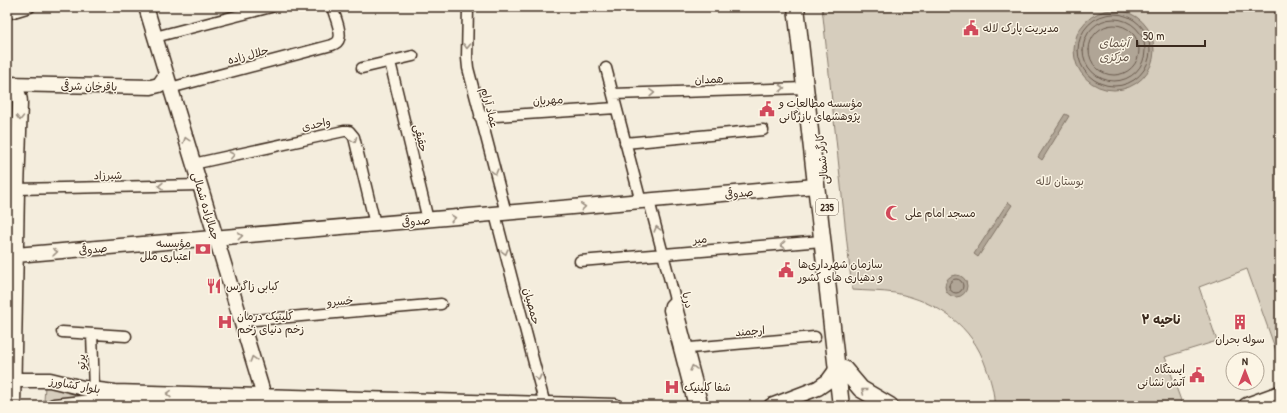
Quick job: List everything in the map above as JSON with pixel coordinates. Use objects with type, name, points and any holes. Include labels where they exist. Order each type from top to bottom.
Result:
[{"type":"main road","name":"جمالزاده شمالی","points":[[146,7],[266,401]]},
{"type":"main road","points":[[796,7],[810,88]]},
{"type":"main road","points":[[806,7],[810,88],[840,370],[841,406]]},
{"type":"main road","name":"باقرخان شرقی","points":[[7,85],[151,87],[168,82]]},
{"type":"main road","points":[[7,85],[14,89],[20,96],[13,406]]},
{"type":"main road","points":[[20,96],[27,94],[160,96],[175,104]]},
{"type":"main road","name":"صدوقی","points":[[16,255],[820,186]]},
{"type":"main road","points":[[771,406],[818,388],[840,370]]},
{"type":"main road","points":[[840,370],[848,406]]},
{"type":"main road","points":[[840,370],[862,389],[890,406]]},
{"type":"main road","name":"بلوار کشاورز","points":[[13,380],[50,380],[94,390],[266,401],[615,406]]},
{"type":"main road","points":[[1247,406],[1280,394]]},
{"type":"main road","name":"بلوار کشاورز","points":[[54,406],[88,402],[202,406]]},
{"type":"street","points":[[7,14],[30,7]]},
{"type":"street","points":[[155,37],[271,7]]},
{"type":"street","name":"جلال زاده","points":[[168,82],[332,45],[338,41],[340,34],[332,7]]},
{"type":"street","name":"عماد آرام","points":[[468,7],[467,63],[501,214]]},
{"type":"street","points":[[362,68],[413,56]]},
{"type":"street","name":"حقیقی","points":[[390,62],[428,220]]},
{"type":"street","name":"دریا","points":[[606,68],[626,143],[663,254],[675,300],[683,349],[703,406]]},
{"type":"street","name":"همدان","points":[[613,94],[810,88]]},
{"type":"street","name":"مهربان","points":[[480,117],[616,108]]},
{"type":"street","points":[[626,143],[763,130]]},
{"type":"street","name":"واحدی","points":[[194,164],[344,131],[349,132],[354,137],[375,224]]},
{"type":"street","name":"شیرزاد","points":[[17,189],[200,185]]},
{"type":"street","name":"حمصیان","points":[[501,214],[545,405]]},
{"type":"street","name":"میر","points":[[580,261],[826,241]]},
{"type":"street","name":"خسرو","points":[[242,321],[441,304]]},
{"type":"street","points":[[62,332],[126,336]]},
{"type":"street","name":"پرتو","points":[[92,334],[94,390]]},
{"type":"street","name":"ارجمند","points":[[683,349],[815,337]]},
{"type":"street","points":[[683,349],[694,406]]},
{"type":"green space","name":"بوستان لاله","points":[[822,7],[1280,7],[1280,362],[1247,269],[1199,287],[1217,341],[1165,357],[1183,406],[994,406],[992,386],[980,352],[972,339],[951,318],[939,309],[911,297],[890,292],[852,290]]},
{"type":"green space","points":[[45,386],[84,396],[44,401]]},
{"type":"water","name":"آبنمای مرکزی","points":[[1114,10],[1129,13],[1142,22],[1151,35],[1154,50],[1151,65],[1142,78],[1129,87],[1114,90],[1099,87],[1086,78],[1077,65],[1074,50],[1077,35],[1086,22],[1099,13]]},
{"type":"water","points":[[1065,114],[1069,116],[1042,160],[1038,157]]},
{"type":"water","points":[[1008,202],[1012,205],[978,257],[974,254]]},
{"type":"water","points":[[956,275],[964,278],[967,286],[964,294],[956,297],[948,294],[945,286],[948,278]]},
{"type":"place","name":"مدیریت پارک لاله","points":[[971,28]]},
{"type":"place","name":"مؤسسه مطالعات و پژوهشهای بازرگانی","points":[[767,109]]},
{"type":"place","name":"مسجد امام علی","points":[[893,213]]},
{"type":"place","name":"مؤسسه اعتباری ملل","points":[[203,249]]},
{"type":"place","name":"سازمان شهرداری‌ها و دهیاری‌ های کشور","points":[[786,270]]},
{"type":"place","name":"کبابی زاگرس","points":[[214,286]]},
{"type":"place","name":"کلینیک درمان زخم دنیای زخم","points":[[225,322]]},
{"type":"place","name":"سوله بحران","points":[[1240,322]]},
{"type":"place","name":"ایستگاه آتش نشانی","points":[[1197,375]]},
{"type":"place","name":"شفا کلینیک","points":[[672,387]]},
{"type":"district","name":"ناحیه ۲","points":[[1161,319]]}]
